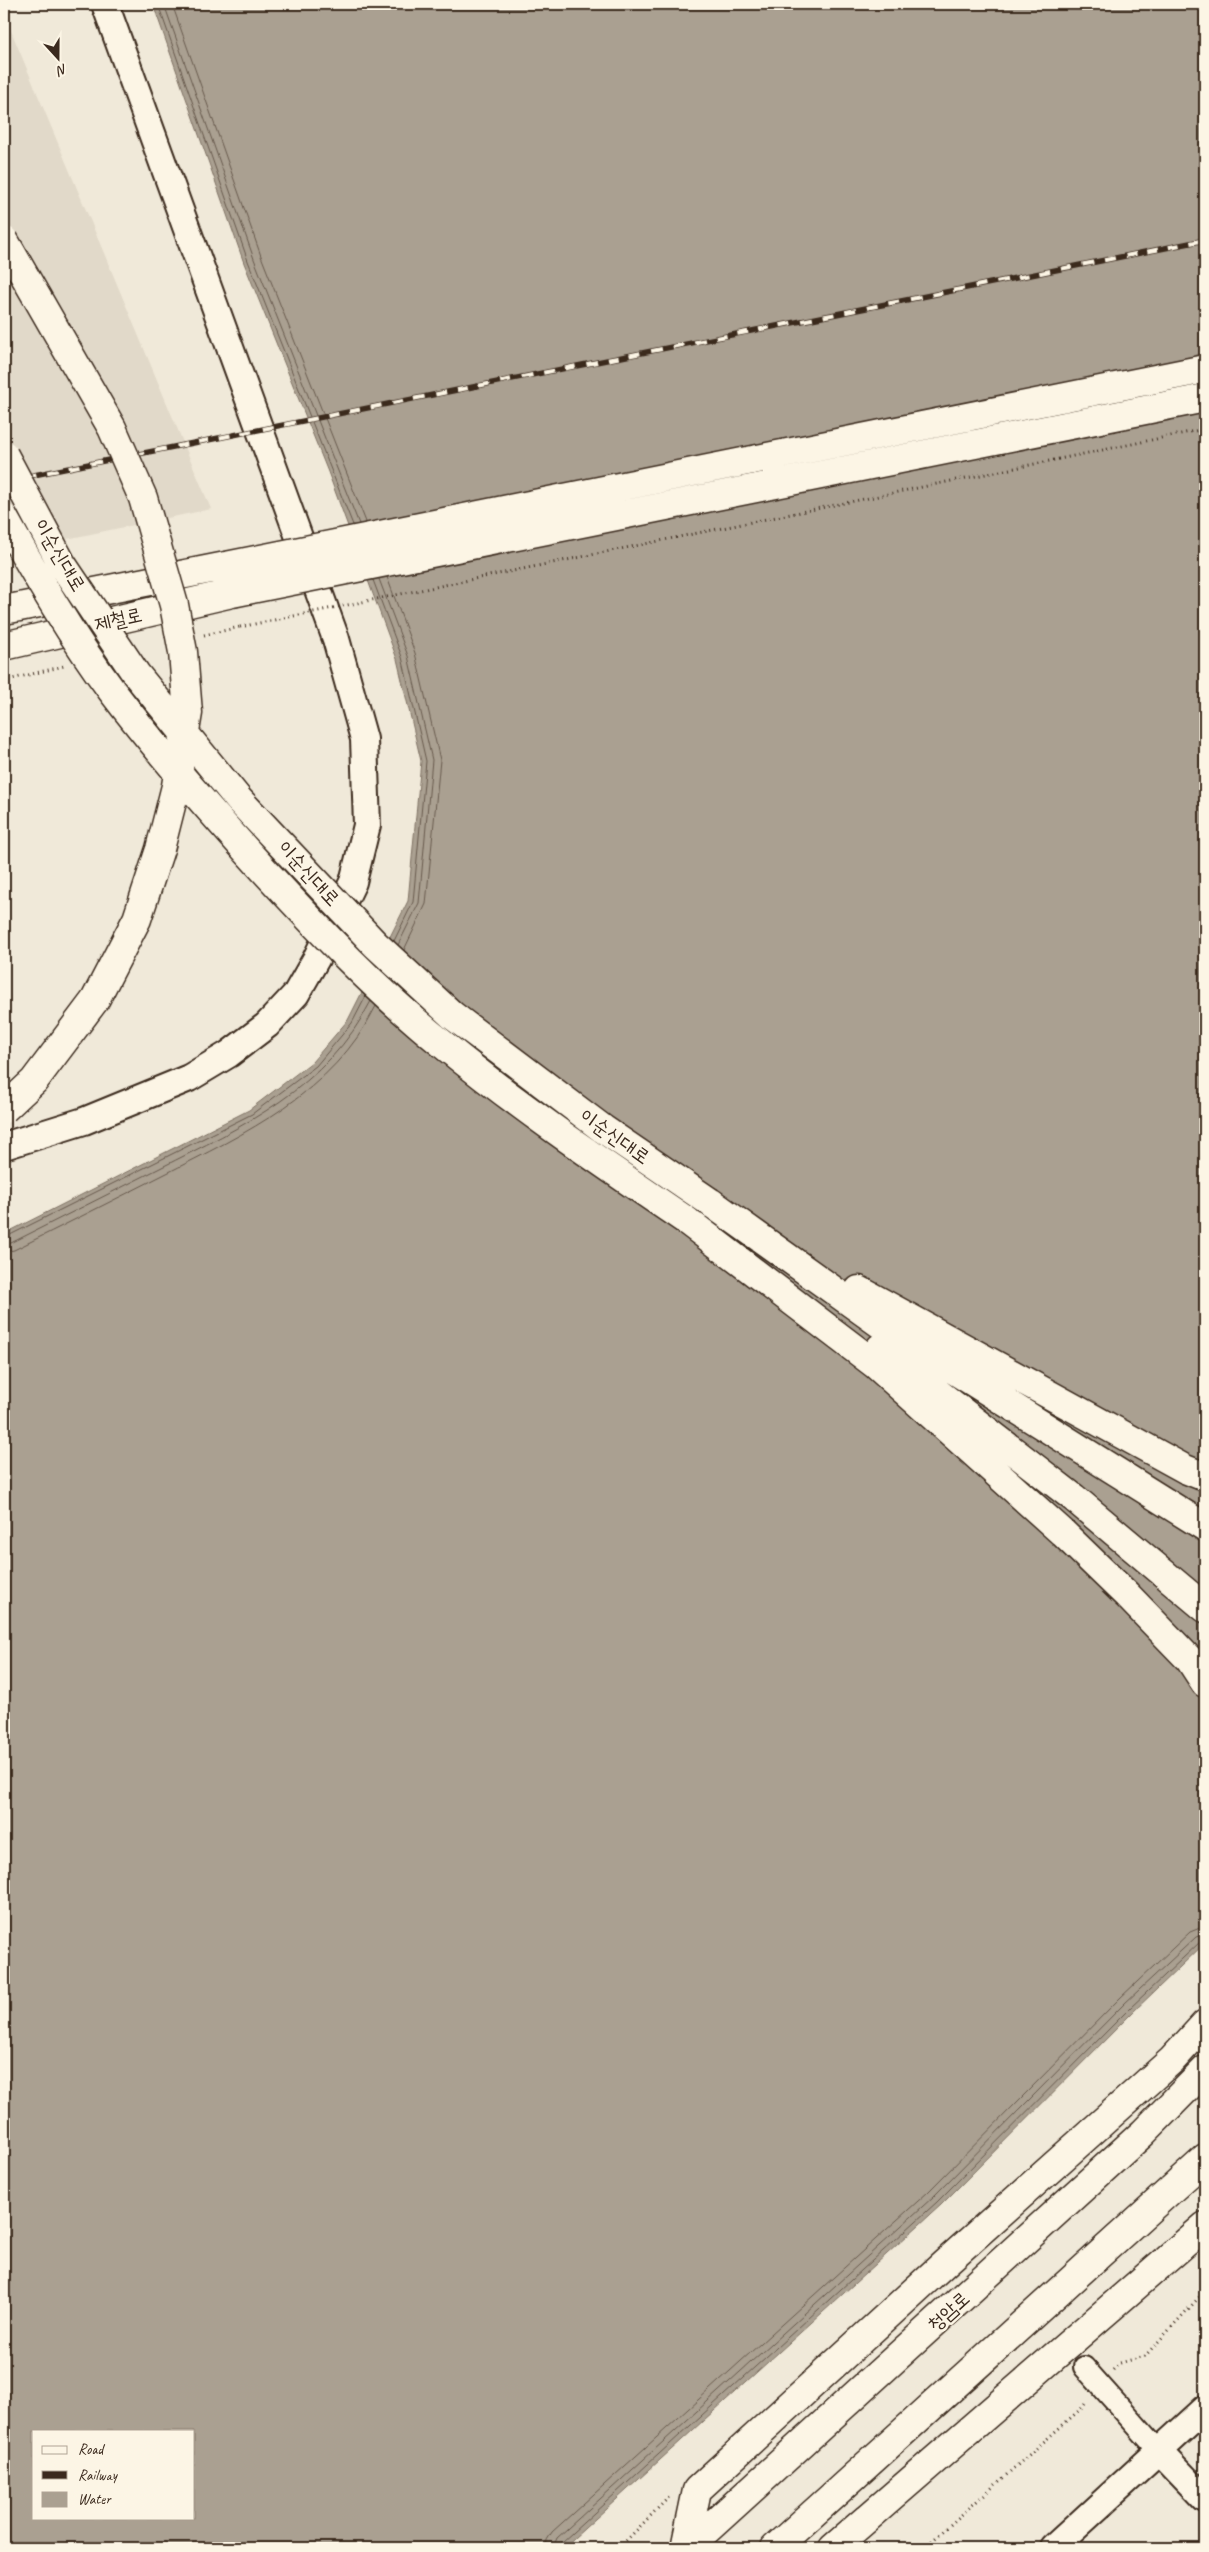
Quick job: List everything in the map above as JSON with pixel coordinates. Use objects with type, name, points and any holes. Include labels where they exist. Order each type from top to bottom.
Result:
[{"type":"main road","points":[[4,240],[112,428],[143,498],[174,605],[182,652],[188,713],[176,786],[160,849],[137,918],[95,1000],[34,1080],[4,1109]]},
{"type":"main road","name":"제철로","points":[[4,610],[1205,369]]},
{"type":"main road","name":"제철로","points":[[4,646],[232,593],[1205,398]]},
{"type":"main road","name":"이순신대로","points":[[4,455],[62,564],[136,674],[239,800],[375,944],[452,1015],[603,1129],[710,1202]]},
{"type":"main road","name":"이순신대로","points":[[4,518],[44,590],[111,690],[225,827],[297,907],[376,985],[444,1046],[588,1153],[687,1222]]},
{"type":"main road","points":[[710,1202],[890,1307],[1185,1469],[1205,1477]]},
{"type":"main road","points":[[710,1202],[882,1325],[1205,1527]]},
{"type":"main road","points":[[687,1222],[767,1266],[904,1365],[1074,1498],[1205,1608]]},
{"type":"main road","points":[[687,1222],[770,1282],[876,1364],[1127,1594],[1190,1660],[1205,1683]]},
{"type":"main road","points":[[686,2548],[697,2490],[945,2263],[1172,2060],[1205,2024]]},
{"type":"main road","name":"청암로","points":[[686,2548],[1143,2133],[1205,2070]]},
{"type":"main road","points":[[775,2548],[1205,2159]]},
{"type":"main road","points":[[833,2548],[1205,2226]]},
{"type":"street","points":[[4,1146],[84,1121],[188,1078],[229,1054],[266,1025],[296,994],[316,959],[353,882],[367,825],[364,739],[336,639],[105,4]]},
{"type":"street","points":[[1084,2367],[1205,2499]]},
{"type":"street","points":[[1053,2548],[1205,2409]]},
{"type":"path","points":[[240,627],[1205,429]]},
{"type":"path","points":[[924,2548],[1083,2407],[1099,2384],[1120,2363],[1145,2356],[1205,2291]]},
{"type":"shaded area","points":[[4,14],[211,509],[4,552]]},
{"type":"water","points":[[153,4],[1205,4],[1205,1943],[1133,2012],[941,2205],[563,2548],[4,2548],[4,1234],[249,1110],[312,1062],[348,1020],[408,901],[421,761],[397,659],[328,472],[244,263]]},
{"type":"railway","points":[[4,481],[1205,240]]}]
